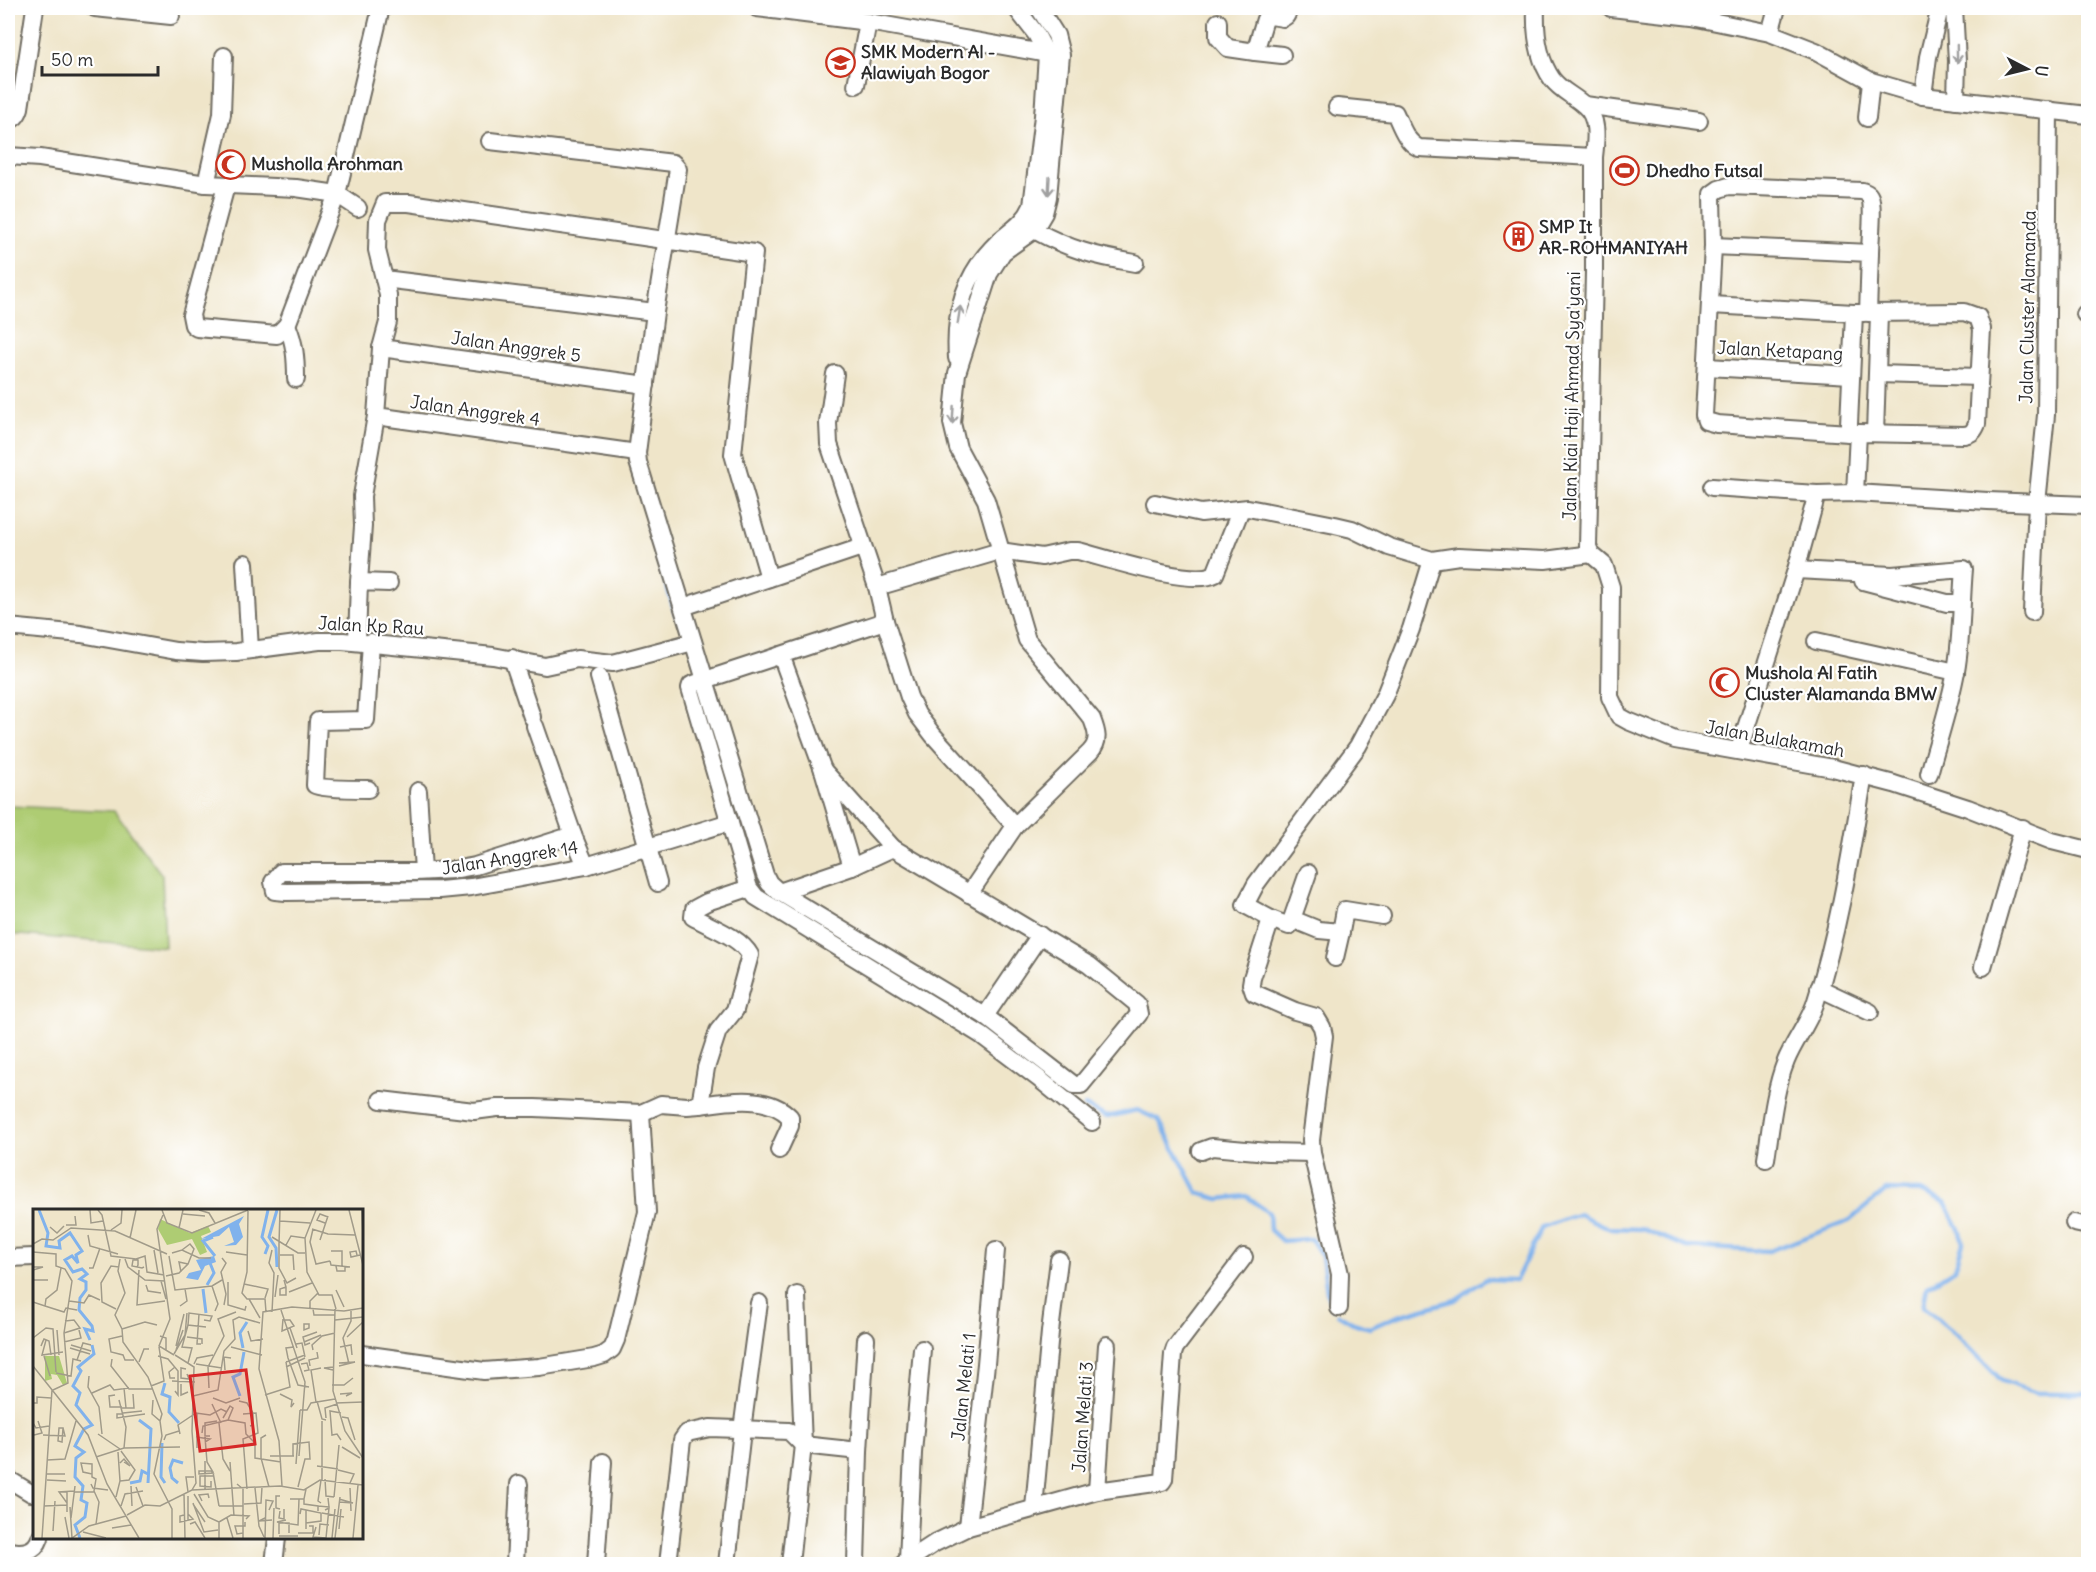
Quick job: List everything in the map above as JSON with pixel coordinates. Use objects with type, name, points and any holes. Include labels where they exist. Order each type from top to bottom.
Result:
[{"type":"street","points":[[8,120],[18,115],[20,108],[35,8]]},
{"type":"street","points":[[95,8],[171,16]]},
{"type":"street","points":[[226,186],[191,315],[193,325],[197,328],[277,335],[287,325],[337,194],[381,8]]},
{"type":"street","points":[[757,8],[868,22],[1054,55]]},
{"type":"street","points":[[1016,8],[1054,55]]},
{"type":"street","points":[[1255,52],[1265,19],[1271,16],[1283,18],[1290,8]]},
{"type":"street","points":[[1536,8],[1537,39],[1551,77],[1564,93],[1585,105],[1699,121]]},
{"type":"street","points":[[1611,8],[1693,12],[1770,33],[1816,51],[1870,81],[1923,96],[2088,115]]},
{"type":"street","points":[[1770,33],[1777,8]]},
{"type":"street","points":[[1923,96],[1928,57],[1940,8]]},
{"type":"street","points":[[1954,8],[1957,61],[1956,100]]},
{"type":"street","points":[[957,373],[989,274],[1003,252],[1034,230],[1044,213],[1048,197],[1056,35],[1041,11],[1027,21]]},
{"type":"street","points":[[856,85],[868,22]]},
{"type":"street","points":[[1218,22],[1218,37],[1227,48],[1282,55]]},
{"type":"street","points":[[969,894],[1015,826],[1095,746],[1097,732],[1092,719],[1027,640],[986,500],[958,448],[952,423],[957,373],[957,320],[962,294],[985,255],[1027,218],[1032,207],[1043,116],[1054,55]]},
{"type":"street","points":[[206,184],[222,114],[224,56]]},
{"type":"street","points":[[1867,118],[1870,81]]},
{"type":"street","name":"Jalan Kiai Haji Ahmad Sya'yani","points":[[1585,105],[1595,125],[1596,140],[1588,547],[1591,554]]},
{"type":"street","points":[[1337,107],[1395,113],[1407,140],[1419,148],[1594,157]]},
{"type":"street","name":"Jalan Cluster Alamanda","points":[[2032,612],[2037,503],[2046,416],[2049,110]]},
{"type":"street","points":[[490,141],[673,163],[678,170],[655,312],[637,453],[641,476],[769,883],[779,892],[985,1016],[1066,1080],[1077,1086],[1081,1085],[1138,1014],[1137,1004],[1089,965],[893,848],[823,770]]},
{"type":"street","points":[[8,156],[40,158],[206,184],[296,188],[337,194],[358,208]]},
{"type":"street","points":[[1710,305],[1867,313],[1964,312],[1978,317],[1982,328],[1977,424],[1970,434],[1861,433],[1706,421],[1704,415],[1713,246],[1712,194],[1729,186],[1852,190],[1867,193],[1870,197],[1867,313],[1851,375],[1861,433]]},
{"type":"street","points":[[368,789],[347,787],[321,789],[315,785],[318,722],[366,720],[364,642],[359,582],[363,526],[362,496],[376,416],[381,348],[388,322],[388,295],[377,250],[378,220],[386,202],[409,203],[754,253],[733,454],[769,578]]},
{"type":"street","points":[[1034,230],[1058,243],[1083,252],[1135,263]]},
{"type":"street","points":[[1713,246],[1870,253]]},
{"type":"street","points":[[384,279],[655,312]]},
{"type":"street","points":[[1855,493],[1861,433],[1878,374],[1867,313]]},
{"type":"street","points":[[287,325],[295,350],[296,379]]},
{"type":"street","name":"Jalan Anggrek 5","points":[[381,348],[646,385]]},
{"type":"street","name":"Jalan Ketapang","points":[[1707,367],[1851,375]]},
{"type":"street","points":[[835,374],[828,423],[830,444],[877,587],[909,698],[917,714],[933,735],[1015,826]]},
{"type":"street","points":[[1878,374],[1979,377]]},
{"type":"street","name":"Jalan Anggrek 4","points":[[376,416],[637,453]]},
{"type":"street","points":[[1712,487],[1817,494],[1855,493],[2088,505]]},
{"type":"street","points":[[1739,750],[1796,570],[1817,494]]},
{"type":"street","points":[[1155,503],[1201,513],[1241,509],[1258,510],[1335,525],[1389,547],[1432,560],[1459,556],[1545,560],[1591,554]]},
{"type":"street","points":[[877,587],[1000,550],[1041,557],[1078,551],[1168,574],[1209,578],[1215,574],[1241,509]]},
{"type":"street","points":[[683,607],[862,547]]},
{"type":"street","name":"Jalan Bulakamah","points":[[1591,554],[1604,565],[1611,587],[1610,697],[1619,716],[1675,740],[1739,750],[1864,775],[1924,792],[2052,841],[2088,850]]},
{"type":"street","points":[[1308,873],[1289,926],[1245,905],[1256,885],[1358,746],[1385,695],[1411,629],[1432,560]]},
{"type":"street","points":[[245,563],[250,650]]},
{"type":"street","points":[[1796,570],[1892,575],[1964,569],[1956,672],[1929,774]]},
{"type":"street","points":[[1830,572],[1947,603],[1961,603]]},
{"type":"street","points":[[359,582],[389,583]]},
{"type":"street","points":[[885,621],[691,685],[690,691],[749,888],[756,897],[981,1035],[1092,1122]]},
{"type":"street","name":"Jalan Kp Rau","points":[[8,627],[81,634],[176,651],[203,653],[250,650],[319,641],[364,642],[512,658],[545,666],[577,659],[613,663],[693,642]]},
{"type":"street","points":[[1816,641],[1956,672]]},
{"type":"street","points":[[781,655],[823,770],[852,867]]},
{"type":"street","points":[[512,658],[573,835],[586,866]]},
{"type":"street","points":[[599,677],[658,883]]},
{"type":"street","points":[[1766,1160],[1774,1111],[1786,1062],[1810,1016],[1845,888],[1864,775]]},
{"type":"street","points":[[418,791],[423,871],[453,870],[475,866],[573,835]]},
{"type":"street","name":"Jalan Anggrek 14","points":[[423,871],[280,872],[273,882],[275,891],[428,890],[481,885],[586,866],[730,822]]},
{"type":"street","points":[[1983,967],[2023,828]]},
{"type":"street","points":[[779,892],[852,867],[893,848]]},
{"type":"street","points":[[700,1105],[706,1068],[718,1030],[735,1010],[750,955],[747,949],[693,916],[694,909],[707,902],[749,888]]},
{"type":"street","points":[[1335,958],[1345,910],[1382,916]]},
{"type":"street","points":[[1271,919],[1252,978],[1251,990],[1265,999],[1316,1017],[1324,1036],[1312,1132],[1312,1153],[1340,1275],[1339,1308]]},
{"type":"street","points":[[1293,919],[1319,930],[1341,932]]},
{"type":"street","points":[[985,1016],[1040,935]]},
{"type":"street","points":[[1819,988],[1870,1012]]},
{"type":"street","points":[[381,1100],[474,1110],[535,1108],[641,1113],[661,1104],[687,1107],[742,1100],[767,1105],[785,1112],[790,1118],[790,1126],[779,1150]]},
{"type":"street","points":[[363,1354],[484,1371],[509,1371],[604,1355],[612,1348],[619,1328],[647,1212],[641,1113]]},
{"type":"street","points":[[1201,1151],[1212,1147],[1312,1153]]},
{"type":"street","name":"Jalan Melati 1","points":[[969,1527],[996,1250]]},
{"type":"street","points":[[8,1258],[33,1257]]},
{"type":"street","points":[[905,1562],[935,1543],[969,1527],[1097,1491],[1158,1484],[1164,1479],[1175,1348],[1244,1257]]},
{"type":"street","points":[[1034,1508],[1059,1260]]},
{"type":"street","points":[[790,1564],[803,1445],[797,1295]]},
{"type":"street","points":[[727,1564],[759,1303]]},
{"type":"street","points":[[856,1564],[859,1451],[866,1339]]},
{"type":"street","name":"Jalan Melati 3","points":[[1097,1491],[1107,1345]]},
{"type":"street","points":[[905,1562],[922,1349]]},
{"type":"street","points":[[668,1564],[682,1440],[687,1433],[710,1428],[789,1431],[803,1445],[859,1451]]},
{"type":"street","points":[[596,1564],[603,1462]]},
{"type":"street","points":[[8,1479],[33,1492]]},
{"type":"street","points":[[515,1564],[519,1484]]},
{"type":"street","points":[[8,1491],[33,1492]]},
{"type":"street","points":[[8,1551],[28,1552],[40,1539]]},
{"type":"street","points":[[274,1564],[277,1539]]},
{"type":"green space","points":[[8,806],[114,811],[162,875],[165,947],[8,934]]},
{"type":"waterway","points":[[648,526],[676,615]]},
{"type":"waterway","points":[[727,780],[757,879],[764,891],[774,898]]},
{"type":"waterway","points":[[912,982],[953,1008]]},
{"type":"waterway","points":[[1085,1106],[1107,1117],[1137,1110],[1159,1120],[1198,1193],[1219,1199],[1246,1196],[1269,1213],[1270,1230],[1282,1241],[1311,1239],[1322,1256],[1327,1292],[1332,1308]]},
{"type":"waterway","points":[[1338,1314],[1353,1323],[1370,1328],[1395,1317],[1455,1300],[1486,1279],[1516,1280],[1542,1227],[1579,1214],[1608,1228],[1643,1229],[1686,1247],[1769,1251],[1849,1221],[1886,1190],[1921,1191],[1945,1202],[1959,1229],[1963,1243],[1955,1269],[1927,1286],[1923,1307],[1956,1334],[2002,1381],[2036,1393],[2088,1393]]},
{"type":"place","name":"SMK Modern Al - Alawiyah Bogor","points":[[840,62]]},
{"type":"place","name":"Musholla Arohman","points":[[230,164]]},
{"type":"place","name":"Dhedho Futsal","points":[[1625,171]]},
{"type":"place","name":"SMP It AR-ROHMANIYAH","points":[[1518,237]]},
{"type":"place","name":"Mushola Al Fatih Cluster Alamanda BMW","points":[[1724,683]]}]
